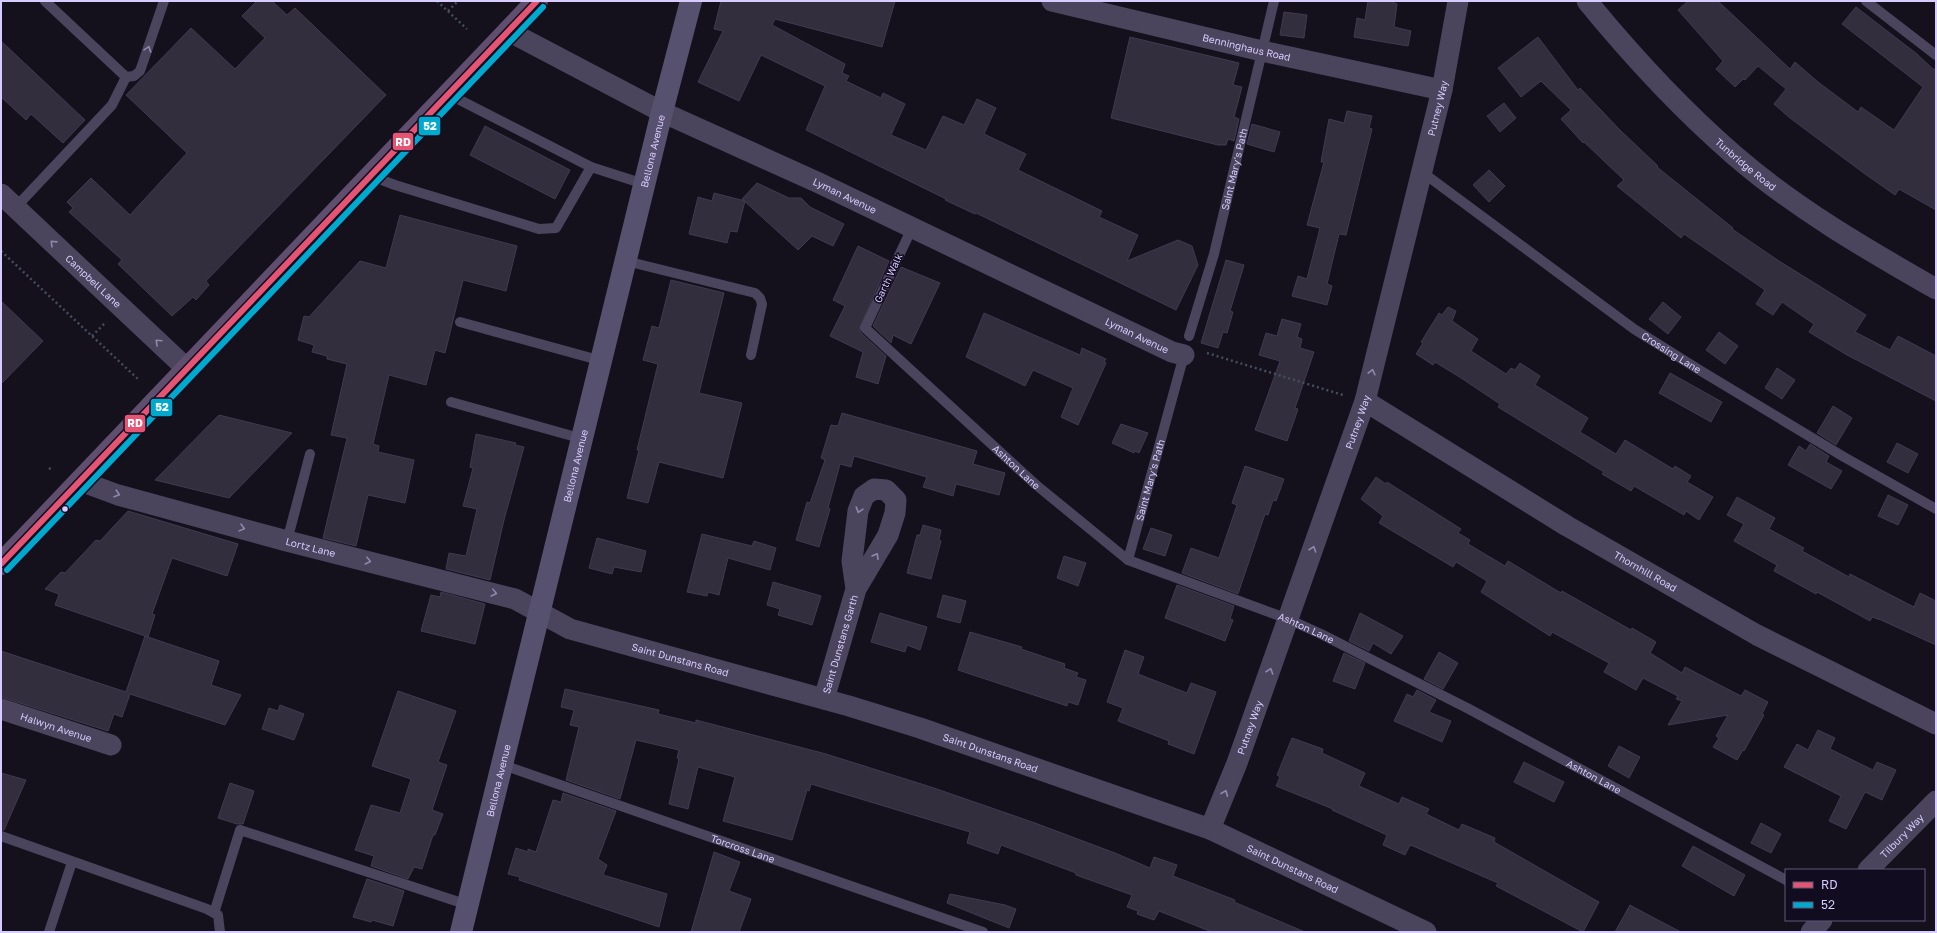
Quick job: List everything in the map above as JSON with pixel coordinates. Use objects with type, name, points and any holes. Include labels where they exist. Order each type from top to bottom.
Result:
[{"type":"main road","points":[[1,564],[537,1]]},
{"type":"street","name":"Bellona Avenue","points":[[465,931],[468,905],[541,613],[644,184],[691,1]]},
{"type":"street","name":"Benninghaus Road","points":[[1052,1],[1262,51],[1442,90]]},
{"type":"street","name":"Putney Way","points":[[1210,829],[1237,763],[1365,401],[1442,90],[1458,1]]},
{"type":"street","name":"Tunbridge Road","points":[[1587,1],[1628,52],[1691,116],[1734,155],[1793,200],[1860,245],[1936,288]]},
{"type":"street","name":"Lyman Avenue","points":[[508,31],[662,112],[819,183],[1165,348],[1191,347]]},
{"type":"street","name":"Campbell Lane","points":[[8,201],[187,369]]},
{"type":"street","name":"Thornhill Road","points":[[1365,401],[1567,526],[1757,635],[1936,724]]},
{"type":"street","name":"Lortz Lane","points":[[80,481],[118,495],[287,541],[514,599],[541,613]]},
{"type":"street","name":"Saint Dunstans Garth","points":[[824,699],[856,589]]},
{"type":"street","name":"Saint Dunstans Road","points":[[541,613],[570,628],[824,699],[920,728],[1210,829],[1426,932]]},
{"type":"street","name":"Halwyn Avenue","points":[[1,709],[111,746]]},
{"type":"street","name":"Tilbury Way","points":[[1869,869],[1936,801]]},
{"type":"street","points":[[1811,932],[1821,921]]},
{"type":"lane","points":[[45,1],[126,77]]},
{"type":"lane","points":[[126,77],[134,76],[140,71],[164,1]]},
{"type":"lane","name":"Saint Mary's Path","points":[[1128,560],[1191,347],[1274,1]]},
{"type":"lane","points":[[1866,1],[1936,55]]},
{"type":"lane","points":[[8,201],[112,105],[126,77]]},
{"type":"lane","points":[[448,94],[591,166],[644,184]]},
{"type":"lane","points":[[370,176],[539,229],[556,228],[591,166]]},
{"type":"lane","name":"Crossing Lane","points":[[1422,172],[1634,329],[1838,453],[1936,509]]},
{"type":"lane","name":"Garth Walk","points":[[865,328],[912,228]]},
{"type":"lane","points":[[626,261],[755,293],[760,298],[762,304],[751,355]]},
{"type":"lane","points":[[460,322],[602,361]]},
{"type":"lane","name":"Ashton Lane","points":[[865,328],[1034,484],[1128,560],[1288,619],[1469,709],[1785,879]]},
{"type":"lane","points":[[451,402],[583,439]]},
{"type":"lane","points":[[287,541],[310,454]]},
{"type":"lane","name":"Torcross Lane","points":[[503,765],[983,932]]},
{"type":"lane","points":[[214,913],[240,830],[468,905]]},
{"type":"lane","points":[[1,836],[214,913],[218,915],[220,932]]},
{"type":"lane","points":[[49,932],[72,862]]},
{"type":"path","points":[[437,1],[467,29]]},
{"type":"path","points":[[448,11],[458,1]]},
{"type":"path","points":[[1,251],[138,379]]},
{"type":"path","points":[[92,336],[108,320]]},
{"type":"path","points":[[1191,347],[1344,396]]},
{"type":"building","points":[[257,1],[272,1],[287,15],[295,8],[386,95],[206,281],[209,285],[196,300],[193,297],[172,316],[118,264],[122,260],[69,212],[73,208],[67,202],[91,178],[130,215],[187,153],[126,95],[191,28],[235,69],[265,38],[242,16]]},
{"type":"building","points":[[721,1],[895,1],[882,47],[775,19],[772,25],[845,64],[842,73],[849,76],[846,81],[881,98],[883,93],[905,104],[891,135],[926,150],[943,116],[964,125],[977,99],[996,108],[984,134],[1026,154],[1018,170],[1102,211],[1099,217],[1138,235],[1127,261],[1178,240],[1192,246],[1198,265],[1176,310],[976,213],[975,214],[945,200],[946,199],[806,130],[825,86],[761,55],[739,101],[698,82],[723,31],[714,29]]},
{"type":"building","points":[[1368,1],[1394,1],[1394,3],[1397,4],[1394,27],[1411,31],[1408,46],[1354,37],[1357,18],[1365,20]]},
{"type":"building","points":[[1688,1],[1718,1],[1790,69],[1795,62],[1818,82],[1858,112],[1861,107],[1894,130],[1923,87],[1842,24],[1856,7],[1917,54],[1934,70],[1936,67],[1936,210],[1899,189],[1895,195],[1790,118],[1774,104],[1786,89],[1758,66],[1745,80],[1743,79],[1735,87],[1716,69],[1723,61],[1678,10]]},
{"type":"building","points":[[1284,12],[1307,15],[1304,38],[1280,35]]},
{"type":"building","points":[[1130,37],[1239,63],[1233,85],[1242,87],[1234,117],[1239,119],[1234,141],[1228,139],[1226,145],[1218,145],[1111,118]]},
{"type":"building","points":[[1538,37],[1578,90],[1580,88],[1620,130],[1658,166],[1657,167],[1733,228],[1732,229],[1779,261],[1866,315],[1855,332],[1890,350],[1898,336],[1936,356],[1936,401],[1847,355],[1809,332],[1814,324],[1782,302],[1773,315],[1756,304],[1765,290],[1684,234],[1681,238],[1617,186],[1624,180],[1584,142],[1583,143],[1561,119],[1571,110],[1541,81],[1521,97],[1498,68]]},
{"type":"building","points":[[1,41],[85,120],[63,143],[31,114],[26,120],[1,97]]},
{"type":"building","points":[[1504,103],[1516,118],[1500,132],[1487,116]]},
{"type":"building","points":[[1347,111],[1372,116],[1369,128],[1372,129],[1346,235],[1339,234],[1327,284],[1332,286],[1327,305],[1292,296],[1298,276],[1307,279],[1320,228],[1307,225],[1324,162],[1321,162],[1329,119],[1344,123]]},
{"type":"building","points":[[1252,124],[1280,132],[1274,152],[1247,144]]},
{"type":"building","points":[[485,126],[570,170],[555,199],[470,155]]},
{"type":"building","points":[[1489,170],[1505,186],[1489,202],[1473,185]]},
{"type":"building","points":[[757,183],[789,198],[801,198],[810,207],[844,224],[833,246],[812,236],[798,250],[742,199]]},
{"type":"building","points":[[714,193],[745,201],[737,232],[730,231],[727,243],[689,234],[698,197],[712,201]]},
{"type":"building","points":[[400,215],[517,246],[506,291],[463,280],[445,353],[435,350],[426,385],[389,375],[373,444],[379,446],[378,452],[414,460],[405,503],[368,495],[356,546],[323,538],[347,438],[331,435],[347,364],[327,359],[327,356],[312,352],[314,345],[298,340],[304,316],[309,317],[360,261],[386,268]]},
{"type":"building","points":[[858,246],[889,261],[859,329],[861,333],[886,356],[878,384],[856,377],[863,352],[830,336],[845,306],[833,300]]},
{"type":"building","points":[[1226,260],[1244,265],[1230,311],[1233,312],[1227,333],[1223,332],[1218,348],[1201,343]]},
{"type":"building","points":[[901,267],[940,283],[911,344],[893,335],[891,343],[873,326]]},
{"type":"building","points":[[671,280],[724,293],[699,393],[742,403],[723,478],[659,462],[648,503],[627,498],[658,364],[643,360],[652,326],[659,328]]},
{"type":"building","points":[[1,301],[43,341],[1,384]]},
{"type":"building","points":[[1663,302],[1681,317],[1668,334],[1649,319]]},
{"type":"building","points":[[1448,307],[1456,311],[1452,321],[1478,339],[1471,351],[1506,374],[1511,368],[1515,370],[1520,363],[1540,376],[1535,385],[1588,418],[1580,432],[1616,454],[1625,440],[1673,469],[1675,466],[1691,476],[1687,482],[1713,497],[1699,520],[1686,511],[1684,515],[1634,486],[1631,491],[1602,474],[1604,472],[1498,407],[1500,404],[1461,378],[1435,362],[1433,365],[1416,354],[1423,343],[1421,342],[1439,313],[1442,315]]},
{"type":"building","points":[[984,313],[1080,355],[1082,348],[1106,359],[1104,362],[1106,363],[1078,425],[1061,417],[1073,388],[1033,370],[1025,386],[966,357]]},
{"type":"building","points":[[1282,319],[1301,324],[1297,337],[1302,339],[1300,348],[1314,352],[1295,408],[1298,409],[1287,441],[1255,430],[1280,361],[1259,355],[1266,333],[1277,336]]},
{"type":"building","points":[[1719,332],[1738,346],[1725,364],[1706,350]]},
{"type":"building","points":[[1777,368],[1795,380],[1782,399],[1765,388]]},
{"type":"building","points":[[1670,373],[1722,402],[1711,422],[1659,393]]},
{"type":"building","points":[[1833,406],[1852,418],[1836,445],[1817,433]]},
{"type":"building","points":[[842,413],[977,451],[973,464],[1005,473],[999,495],[956,484],[953,496],[923,487],[927,477],[854,456],[851,467],[840,464],[828,508],[830,509],[819,547],[796,540],[807,502],[810,503],[825,460],[821,458],[831,425],[838,426]]},
{"type":"building","points":[[219,415],[292,433],[229,498],[155,480]]},
{"type":"building","points":[[1121,424],[1148,433],[1139,453],[1135,451],[1134,453],[1112,443]]},
{"type":"building","points":[[476,434],[516,443],[515,445],[524,447],[504,520],[490,580],[446,569],[449,553],[466,556],[477,509],[463,506],[473,468],[470,467]]},
{"type":"building","points":[[1897,443],[1918,454],[1908,473],[1887,462]]},
{"type":"building","points":[[1810,444],[1829,456],[1826,462],[1842,471],[1831,489],[1788,465],[1799,446],[1806,451]]},
{"type":"building","points":[[1245,466],[1284,479],[1276,501],[1273,500],[1268,515],[1265,514],[1238,594],[1182,573],[1191,548],[1219,558],[1237,505],[1232,503]]},
{"type":"building","points":[[1376,477],[1386,484],[1387,482],[1461,529],[1458,533],[1470,540],[1468,544],[1505,566],[1508,561],[1561,593],[1562,591],[1631,630],[1632,628],[1656,642],[1650,653],[1682,673],[1685,667],[1741,696],[1745,690],[1768,702],[1762,714],[1764,715],[1744,751],[1743,750],[1737,760],[1713,747],[1719,738],[1716,736],[1728,715],[1668,725],[1682,701],[1676,699],[1678,696],[1643,678],[1636,690],[1604,672],[1609,663],[1552,632],[1550,636],[1481,592],[1487,581],[1456,562],[1453,567],[1379,523],[1383,516],[1361,499]]},
{"type":"building","points":[[1888,495],[1908,505],[1898,525],[1878,516]]},
{"type":"building","points":[[1737,497],[1775,518],[1769,529],[1804,548],[1802,551],[1849,577],[1850,574],[1914,607],[1920,593],[1936,601],[1936,645],[1881,620],[1872,617],[1870,621],[1817,592],[1816,594],[1774,571],[1777,565],[1734,541],[1744,524],[1727,515]]},
{"type":"building","points":[[128,511],[238,544],[227,576],[172,558],[152,614],[155,615],[148,637],[55,605],[59,594],[45,589],[61,572],[65,573],[96,540],[100,541]]},
{"type":"building","points":[[923,525],[941,530],[939,540],[941,541],[931,579],[907,573],[917,535],[920,535]]},
{"type":"building","points":[[1151,528],[1172,535],[1165,556],[1143,549]]},
{"type":"building","points":[[702,534],[752,546],[754,541],[776,548],[770,570],[728,558],[719,595],[708,592],[707,596],[687,592]]},
{"type":"building","points":[[597,538],[646,551],[641,572],[614,567],[612,574],[589,568]]},
{"type":"building","points":[[1064,556],[1086,563],[1078,586],[1057,578]]},
{"type":"building","points":[[773,582],[821,596],[812,625],[778,615],[780,609],[767,605]]},
{"type":"building","points":[[1177,585],[1234,606],[1230,619],[1233,620],[1225,641],[1165,618]]},
{"type":"building","points":[[441,592],[485,604],[475,644],[421,631],[431,595],[440,597]]},
{"type":"building","points":[[943,595],[966,601],[960,623],[937,617]]},
{"type":"building","points":[[880,613],[927,627],[920,650],[907,645],[905,652],[871,642]]},
{"type":"building","points":[[1360,613],[1403,636],[1391,654],[1373,643],[1369,651],[1349,641]]},
{"type":"building","points":[[970,632],[1022,647],[1021,649],[1065,664],[1064,668],[1078,673],[1076,677],[1086,680],[1078,705],[1068,702],[1067,706],[958,670]]},
{"type":"building","points":[[145,636],[219,661],[211,685],[241,695],[225,725],[130,694],[122,717],[114,714],[108,731],[1,697],[1,651],[126,692]]},
{"type":"building","points":[[1125,650],[1144,657],[1138,674],[1187,693],[1191,683],[1216,692],[1194,754],[1168,744],[1169,741],[1118,721],[1123,708],[1107,702]]},
{"type":"building","points":[[1439,652],[1458,663],[1443,689],[1424,679]]},
{"type":"building","points":[[1344,653],[1365,663],[1355,689],[1333,681]]},
{"type":"building","points":[[565,689],[659,710],[658,714],[696,723],[696,720],[826,754],[931,787],[1035,823],[1115,853],[1150,868],[1154,857],[1177,865],[1173,876],[1235,900],[1234,902],[1305,932],[1212,932],[1159,911],[1154,920],[1137,914],[1138,911],[1127,907],[1132,895],[1076,875],[1076,873],[1001,845],[998,854],[967,843],[970,832],[811,784],[809,791],[807,790],[792,840],[723,821],[735,777],[698,767],[688,809],[669,804],[679,759],[677,758],[679,750],[636,740],[620,799],[566,780],[579,727],[570,725],[574,710],[561,707]]},
{"type":"building","points":[[1417,690],[1436,700],[1429,712],[1451,721],[1442,742],[1394,721],[1407,694],[1413,697]]},
{"type":"building","points":[[398,691],[456,711],[438,762],[447,765],[432,810],[443,814],[435,835],[433,835],[422,869],[414,867],[408,879],[371,866],[374,856],[355,850],[371,805],[400,813],[411,779],[372,766]]},
{"type":"building","points":[[280,705],[304,714],[294,740],[262,729],[269,708],[278,711]]},
{"type":"building","points":[[1818,730],[1835,738],[1830,749],[1873,770],[1877,762],[1896,770],[1882,800],[1865,792],[1846,829],[1829,821],[1841,796],[1784,767],[1797,744],[1808,750]]},
{"type":"building","points":[[1292,738],[1323,749],[1322,753],[1365,773],[1359,786],[1399,804],[1402,797],[1429,809],[1426,814],[1459,830],[1462,824],[1495,838],[1494,842],[1599,902],[1583,932],[1496,886],[1498,883],[1410,845],[1405,855],[1383,845],[1387,835],[1332,810],[1333,809],[1276,786],[1280,777],[1277,775]]},
{"type":"building","points":[[1619,746],[1640,757],[1629,778],[1608,766]]},
{"type":"building","points":[[1524,762],[1564,782],[1554,802],[1514,782]]},
{"type":"building","points":[[1,773],[26,780],[4,830],[1,830]]},
{"type":"building","points":[[230,783],[254,791],[243,824],[237,824],[218,818]]},
{"type":"building","points":[[563,793],[616,811],[598,859],[607,865],[603,875],[667,894],[659,927],[519,880],[520,877],[508,874],[516,848],[528,852],[528,849],[536,852],[553,800],[561,802]]},
{"type":"building","points":[[1761,823],[1781,834],[1771,853],[1751,843]]},
{"type":"building","points":[[1693,846],[1745,875],[1734,896],[1682,866]]},
{"type":"building","points":[[714,852],[740,862],[729,891],[751,899],[739,932],[691,932]]},
{"type":"building","points":[[367,879],[404,891],[393,926],[372,920],[371,922],[353,917]]},
{"type":"building","points":[[950,894],[1005,905],[1016,909],[1009,928],[947,903]]},
{"type":"building","points":[[1630,905],[1654,918],[1681,932],[1615,932]]},
{"type":"transit line","name":"RD","points":[[1,564],[537,1]]},
{"type":"transit line","name":"52","points":[[7,570],[543,7]]}]
